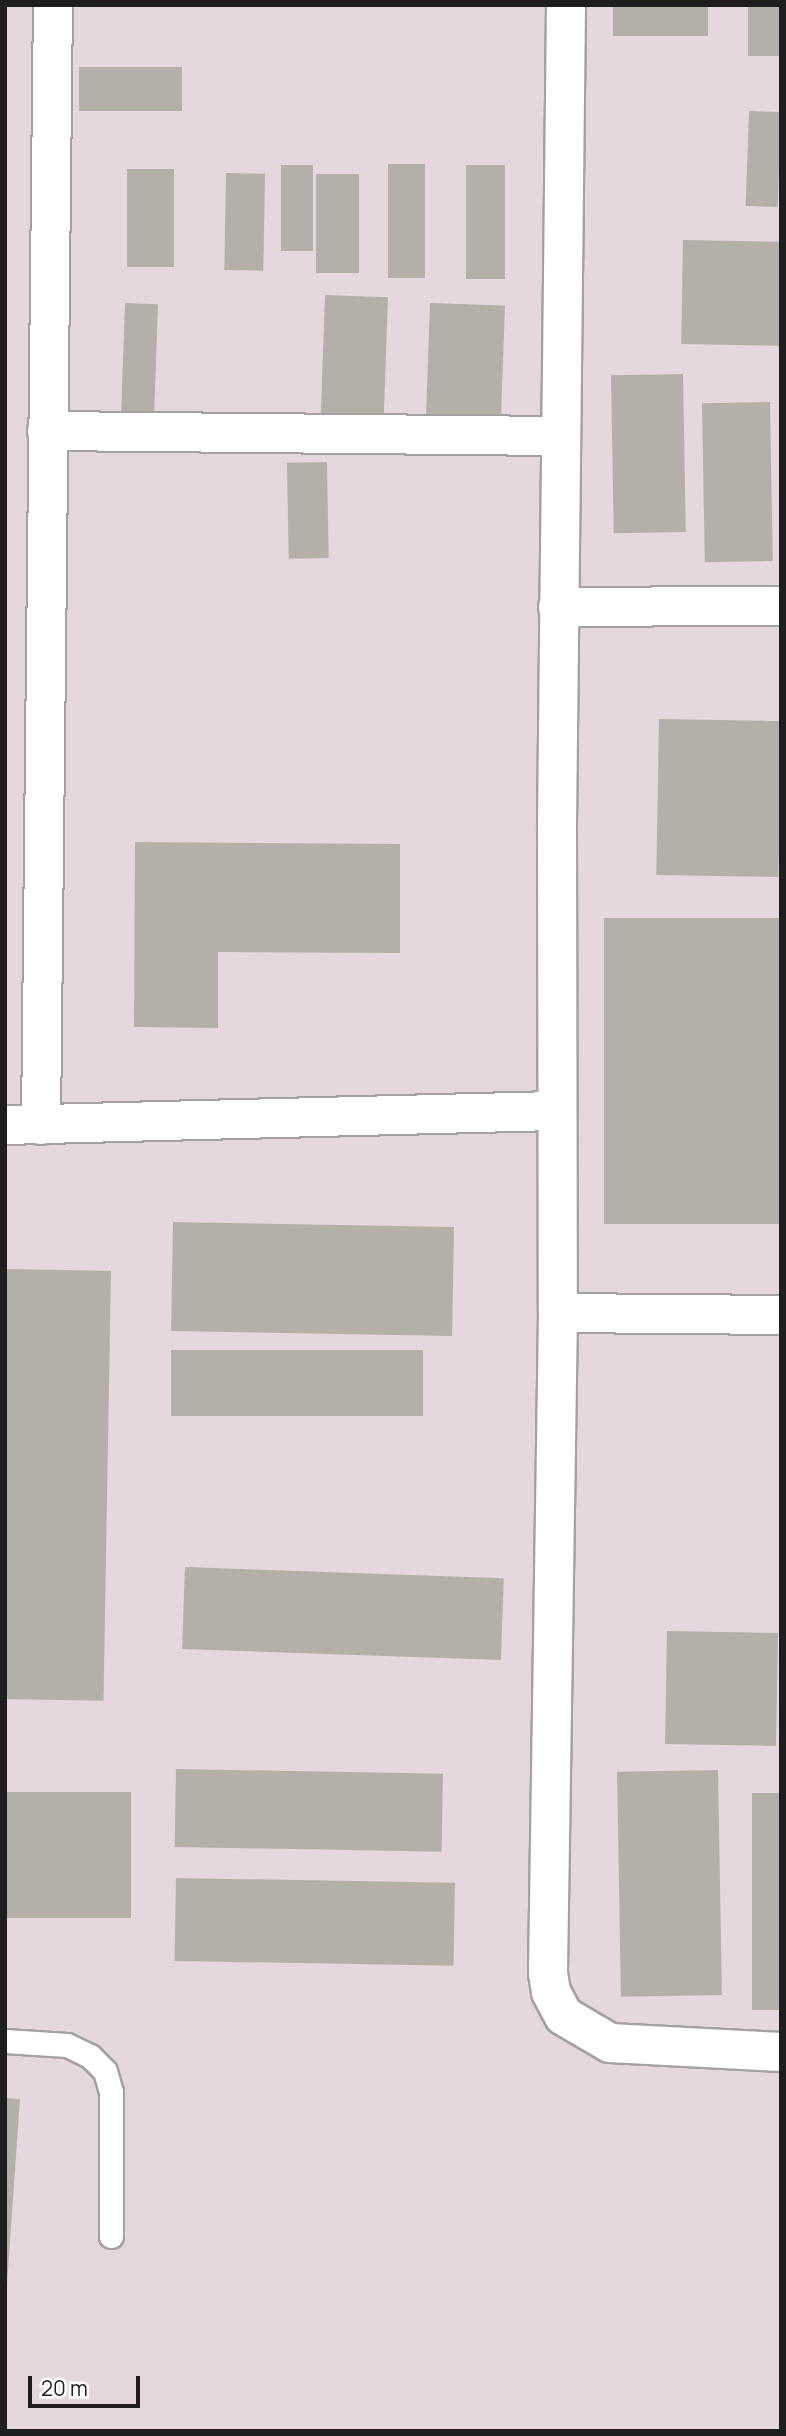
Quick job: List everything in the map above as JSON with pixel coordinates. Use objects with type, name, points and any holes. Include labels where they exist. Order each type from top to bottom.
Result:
[{"type":"street","points":[[53,5],[47,430],[23,1125],[556,1111]]},
{"type":"street","points":[[566,5],[558,607],[558,1313],[548,1973],[551,1992],[570,2021],[610,2043],[781,2052]]},
{"type":"street","points":[[47,430],[560,436]]},
{"type":"street","points":[[558,607],[781,606]]},
{"type":"street","points":[[558,1313],[781,1315]]},
{"type":"lane","points":[[5,2041],[68,2045],[90,2056],[105,2071],[111,2092],[111,2236]]},
{"type":"shaded area","points":[[5,5],[781,5],[781,2431],[5,2431]]},
{"type":"building","points":[[613,5],[708,5],[708,36],[613,36]]},
{"type":"building","points":[[748,5],[781,5],[781,56],[748,56]]},
{"type":"building","points":[[79,67],[182,67],[182,111],[79,111]]},
{"type":"building","points":[[749,111],[781,112],[778,207],[746,206]]},
{"type":"building","points":[[388,164],[425,164],[425,278],[388,278]]},
{"type":"building","points":[[281,165],[313,165],[313,251],[281,251]]},
{"type":"building","points":[[466,165],[505,165],[505,279],[466,279]]},
{"type":"building","points":[[127,169],[174,169],[174,267],[127,267]]},
{"type":"building","points":[[226,173],[265,174],[263,271],[224,270]]},
{"type":"building","points":[[316,174],[359,174],[359,273],[316,273]]},
{"type":"building","points":[[683,240],[781,242],[779,346],[681,344]]},
{"type":"building","points":[[325,295],[388,297],[384,418],[321,416]]},
{"type":"building","points":[[125,303],[158,304],[154,416],[121,415]]},
{"type":"building","points":[[430,303],[505,306],[501,427],[426,424]]},
{"type":"building","points":[[683,374],[686,532],[614,533],[611,375]]},
{"type":"building","points":[[770,402],[773,561],[705,562],[702,403]]},
{"type":"building","points":[[327,462],[329,558],[289,559],[287,463]]},
{"type":"building","points":[[659,719],[781,721],[778,877],[656,875]]},
{"type":"building","points":[[135,842],[400,844],[400,953],[218,952],[218,1028],[134,1027]]},
{"type":"building","points":[[604,918],[780,918],[780,1224],[604,1224]]},
{"type":"building","points":[[173,1222],[454,1227],[452,1336],[171,1331]]},
{"type":"building","points":[[5,1269],[111,1271],[103,1701],[5,1699]]},
{"type":"building","points":[[171,1350],[423,1350],[423,1416],[171,1416]]},
{"type":"building","points":[[185,1567],[504,1578],[501,1660],[182,1649]]},
{"type":"building","points":[[667,1631],[778,1633],[776,1746],[665,1744]]},
{"type":"building","points":[[176,1769],[443,1774],[442,1852],[175,1847]]},
{"type":"building","points":[[718,1770],[722,1995],[621,1997],[617,1772]]},
{"type":"building","points":[[5,1792],[131,1792],[131,1918],[5,1918]]},
{"type":"building","points":[[752,1793],[781,1793],[781,2010],[752,2010]]},
{"type":"building","points":[[176,1878],[455,1883],[454,1966],[175,1961]]},
{"type":"building","points":[[5,2098],[20,2099],[5,2284]]}]
